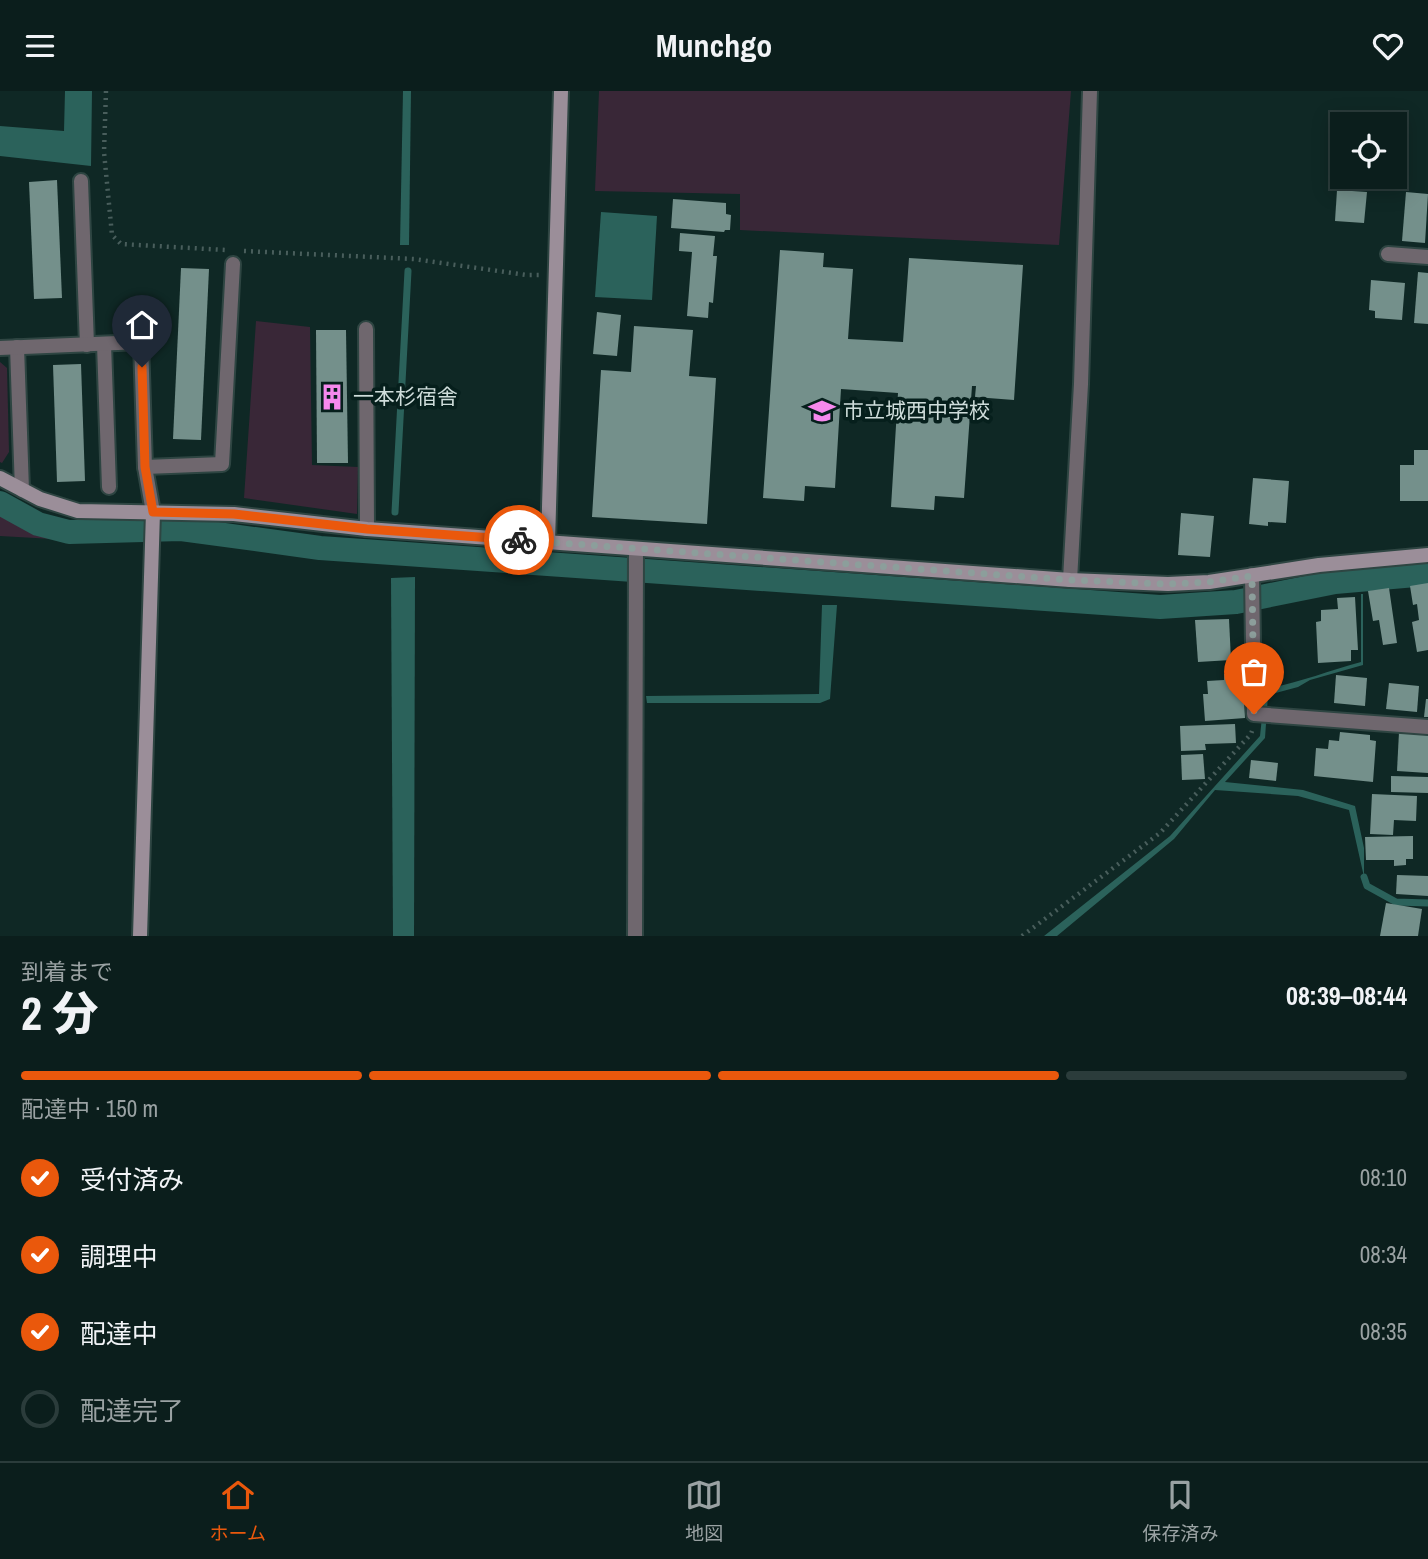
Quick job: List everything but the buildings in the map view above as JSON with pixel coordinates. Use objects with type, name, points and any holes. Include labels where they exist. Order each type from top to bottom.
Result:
[{"type":"street","points":[[548,542],[561,91]]},
{"type":"street","points":[[1070,580],[1081,384],[1090,91]]},
{"type":"street","points":[[81,181],[87,345]]},
{"type":"street","points":[[1388,254],[1428,257]]},
{"type":"street","points":[[145,467],[222,464],[233,264]]},
{"type":"street","points":[[366,328],[367,529]]},
{"type":"street","points":[[0,348],[141,342],[145,467],[154,540],[140,936]]},
{"type":"street","points":[[104,344],[109,487]]},
{"type":"street","points":[[18,347],[22,490]]},
{"type":"street","points":[[0,478],[40,499],[78,511],[153,516],[234,514],[367,529],[548,542],[636,554],[1070,580],[1168,584],[1252,583],[1319,565],[1428,555]]},
{"type":"street","points":[[635,936],[636,554]]},
{"type":"street","points":[[1252,583],[1261,715],[1428,727]]},
{"type":"path","points":[[106,91],[104,152],[112,235],[121,244],[414,259],[526,275],[556,274]]},
{"type":"path","points":[[1022,936],[1160,833],[1251,734],[1261,715]]},
{"type":"shaded area","points":[[65,91],[92,91],[91,166],[0,156],[0,126],[64,131]]},
{"type":"shaded area","points":[[403,91],[411,91],[409,245],[400,245]]},
{"type":"shaded area","points":[[599,91],[1071,91],[1059,245],[740,230],[740,194],[595,191]]},
{"type":"shaded area","points":[[601,212],[657,216],[652,300],[595,297]]},
{"type":"shaded area","points":[[256,321],[310,327],[312,465],[358,467],[357,514],[244,498]]},
{"type":"shaded area","points":[[0,362],[7,368],[9,452],[2,463],[0,462]]},
{"type":"shaded area","points":[[0,510],[53,539],[0,536]]},
{"type":"shaded area","points":[[415,577],[414,936],[393,936],[391,578]]},
{"type":"shaded area","points":[[1361,594],[1363,665],[1268,695],[1265,738],[1225,782],[1303,790],[1355,806],[1364,848],[1364,877],[1349,810],[1298,796],[1215,790],[1174,839],[1057,936],[1044,936],[1170,836],[1260,736],[1265,689],[1361,662]]},
{"type":"shaded area","points":[[822,605],[837,605],[830,699],[820,703],[647,703],[646,696],[819,694]]},
{"type":"waterway","points":[[395,512],[408,271]]},
{"type":"waterway","points":[[0,503],[38,524],[69,532],[181,529],[320,548],[1160,607],[1236,602],[1335,582],[1428,574]]},
{"type":"waterway","points":[[1364,877],[1367,886],[1396,902],[1428,903]]},
{"type":"way so far","points":[[519,540],[1070,580],[1168,584],[1252,576],[1254,714]]},
{"type":"place","name":"一本杉宿舎","points":[[332,397]]},
{"type":"place","name":"市立城西中学校","points":[[822,411]]},
{"type":"route","points":[[142,367],[145,467],[153,512],[234,514],[367,529],[519,540]]}]
